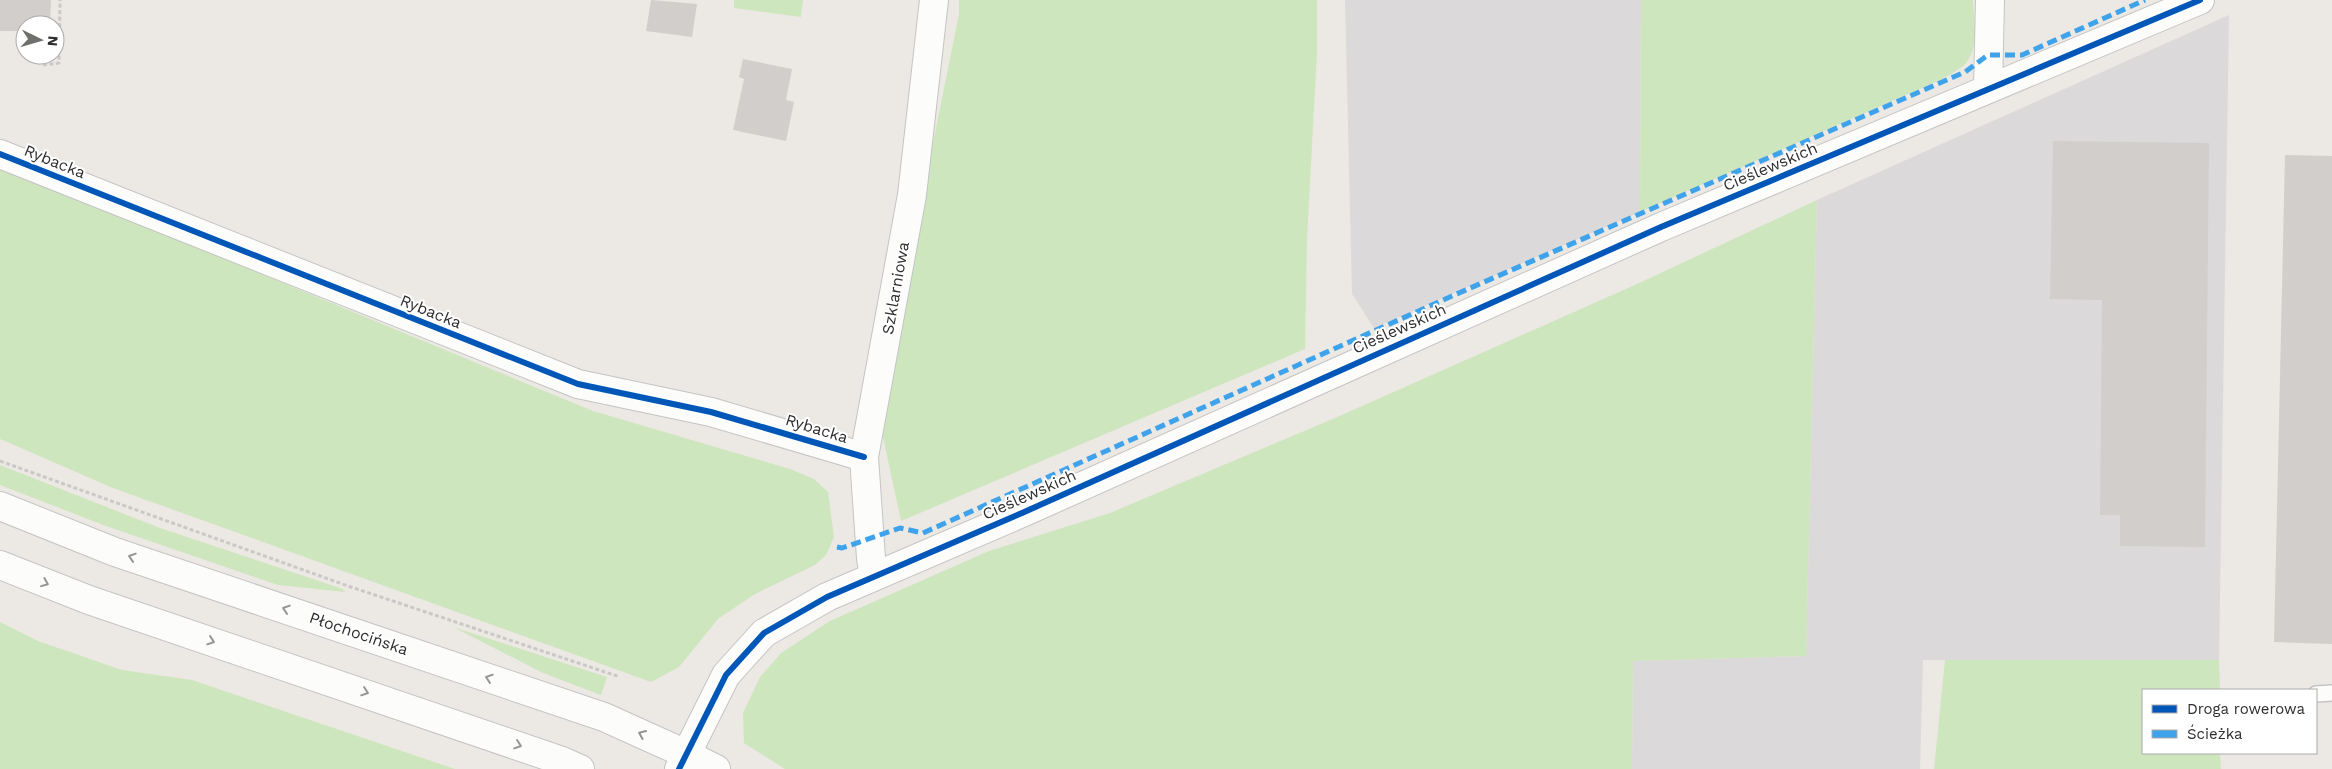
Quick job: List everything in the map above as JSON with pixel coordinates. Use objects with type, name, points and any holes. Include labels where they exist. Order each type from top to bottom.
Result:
[{"type":"street","name":"Szklarniowa","points":[[874,576],[864,457],[912,195],[934,0]]},
{"type":"street","points":[[1988,90],[1990,0]]},
{"type":"street","name":"Cieślewskich","points":[[683,761],[726,675],[764,633],[827,597],[1022,513],[1656,229],[2200,0]]},
{"type":"street","name":"Rybacka","points":[[0,154],[578,384],[711,412],[864,457]]},
{"type":"street","name":"Płochocińska","points":[[0,506],[115,552],[604,717],[683,761],[716,769]]},
{"type":"street","points":[[0,564],[89,600],[370,694],[580,769]]},
{"type":"lane","points":[[2317,694],[2332,693]]},
{"type":"path","points":[[43,66],[60,63],[60,0]]},
{"type":"path","points":[[0,461],[348,586],[620,677]]},
{"type":"shaded area","points":[[1345,0],[1641,0],[1640,212],[1374,328],[1352,294]]},
{"type":"shaded area","points":[[2229,15],[2219,660],[1923,660],[1920,769],[1632,769],[1633,661],[1806,656],[1817,200]]},
{"type":"green space","points":[[734,0],[803,0],[801,17],[734,8]]},
{"type":"green space","points":[[959,0],[1317,0],[1317,52],[1307,239],[1305,349],[901,521],[883,437],[896,326],[959,14]]},
{"type":"green space","points":[[1641,0],[1973,0],[1974,44],[1968,60],[1963,66],[1942,79],[1640,212]]},
{"type":"green space","points":[[0,166],[593,411],[790,469],[814,479],[828,492],[834,537],[826,555],[815,565],[755,594],[718,619],[679,667],[651,682],[113,488],[0,439]]},
{"type":"green space","points":[[1817,200],[1806,656],[1633,661],[1632,769],[785,769],[744,743],[743,713],[760,677],[781,653],[830,621],[989,551],[1110,513],[1335,418],[1637,284]]},
{"type":"green space","points":[[0,465],[160,528],[343,589],[345,592],[278,585],[106,526],[0,485]]},
{"type":"green space","points":[[0,622],[38,641],[122,670],[192,680],[455,769],[0,769]]},
{"type":"green space","points":[[453,627],[607,677],[601,695],[543,673]]},
{"type":"green space","points":[[1945,660],[2219,660],[2220,689],[2142,689],[2142,754],[2220,754],[2221,769],[1934,769]]},
{"type":"building","points":[[0,0],[51,0],[50,15],[15,15],[15,31],[0,31]]},
{"type":"building","points":[[651,0],[697,4],[692,37],[646,31]]},
{"type":"building","points":[[743,59],[792,69],[786,100],[794,102],[786,141],[733,130],[744,79],[739,77]]},
{"type":"building","points":[[2053,141],[2209,143],[2205,547],[2120,546],[2120,515],[2100,515],[2102,300],[2050,299]]},
{"type":"building","points":[[2285,155],[2332,156],[2332,644],[2274,642]]},
{"type":"marked path","points":[[837,547],[842,548],[900,528],[923,533],[1452,296],[1965,72],[1988,55],[2022,55],[2145,0]]},
{"type":"cycle path","points":[[679,769],[726,675],[764,633],[827,597],[1022,513],[1661,227],[2200,0]]},
{"type":"cycle path","points":[[0,154],[578,384],[711,412],[864,457]]}]
